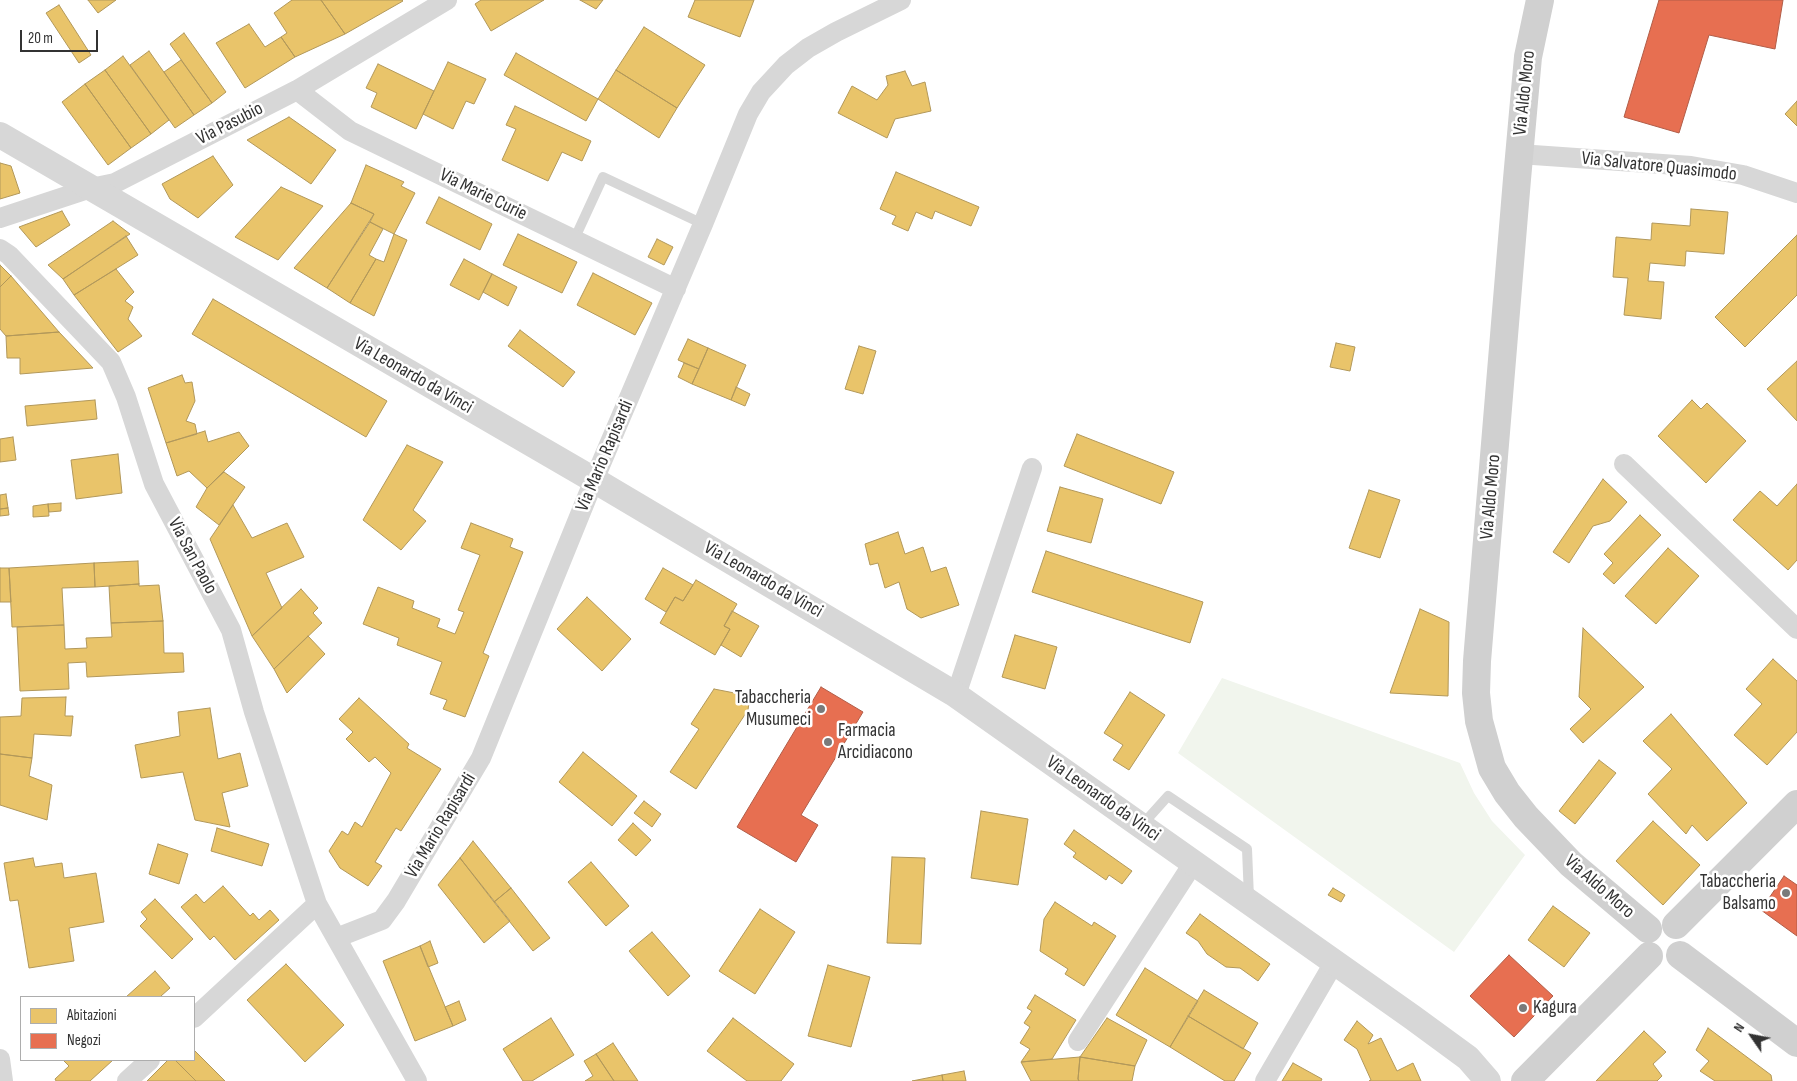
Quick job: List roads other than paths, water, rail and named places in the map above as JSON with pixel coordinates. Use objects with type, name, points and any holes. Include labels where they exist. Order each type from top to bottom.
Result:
[{"type":"main road","name":"Via Aldo Moro","points":[[1540,0],[1528,57],[1519,154],[1477,661],[1476,692],[1479,721],[1492,768],[1507,793],[1526,818],[1571,864],[1648,929]]},
{"type":"main road","points":[[1676,925],[1797,804]]},
{"type":"main road","points":[[1658,922],[1676,925],[1684,936],[1683,949],[1680,955],[1668,963],[1654,960],[1645,951],[1644,940],[1648,929],[1658,922]]},
{"type":"main road","points":[[1680,955],[1797,1043]]},
{"type":"main road","points":[[1526,1081],[1649,956]]},
{"type":"street","name":"Via Pasubio","points":[[0,218],[90,188],[115,183],[297,90],[447,0]]},
{"type":"street","name":"Via Mario Rapisardi","points":[[336,938],[382,920],[396,902],[481,758],[594,480],[676,290],[748,114],[761,92],[786,65],[808,48],[836,32],[902,0]]},
{"type":"street","name":"Via Marie Curie","points":[[297,90],[350,131],[676,290]]},
{"type":"street","name":"Via Leonardo da Vinci","points":[[0,135],[594,480],[956,695],[1335,961],[1468,1058],[1488,1081]]},
{"type":"street","name":"Via Salvatore Quasimodo","points":[[1519,154],[1691,166],[1743,175],[1797,193]]},
{"type":"street","name":"Via San Paolo","points":[[0,248],[9,255],[111,362],[126,397],[154,484],[231,630],[254,712],[317,904],[417,1081]]},
{"type":"street","points":[[1624,464],[1797,629]]},
{"type":"street","points":[[956,695],[1032,468]]},
{"type":"street","points":[[1078,1041],[1194,862]]},
{"type":"street","points":[[195,1017],[317,904]]},
{"type":"street","points":[[1265,1081],[1335,961]]},
{"type":"street","points":[[0,1059],[3,1081]]},
{"type":"street","points":[[127,1081],[149,1061]]},
{"type":"lane","points":[[574,240],[603,177],[703,224]]},
{"type":"lane","points":[[1142,825],[1168,796],[1247,849],[1250,901]]},
{"type":"place","name":"Tabaccheria Musumeci","points":[[821,709]]},
{"type":"place","name":"Farmacia Arcidiacono","points":[[828,742]]},
{"type":"place","name":"Tabaccheria Balsamo","points":[[1786,893]]},
{"type":"place","name":"Kagura","points":[[1523,1008]]}]
